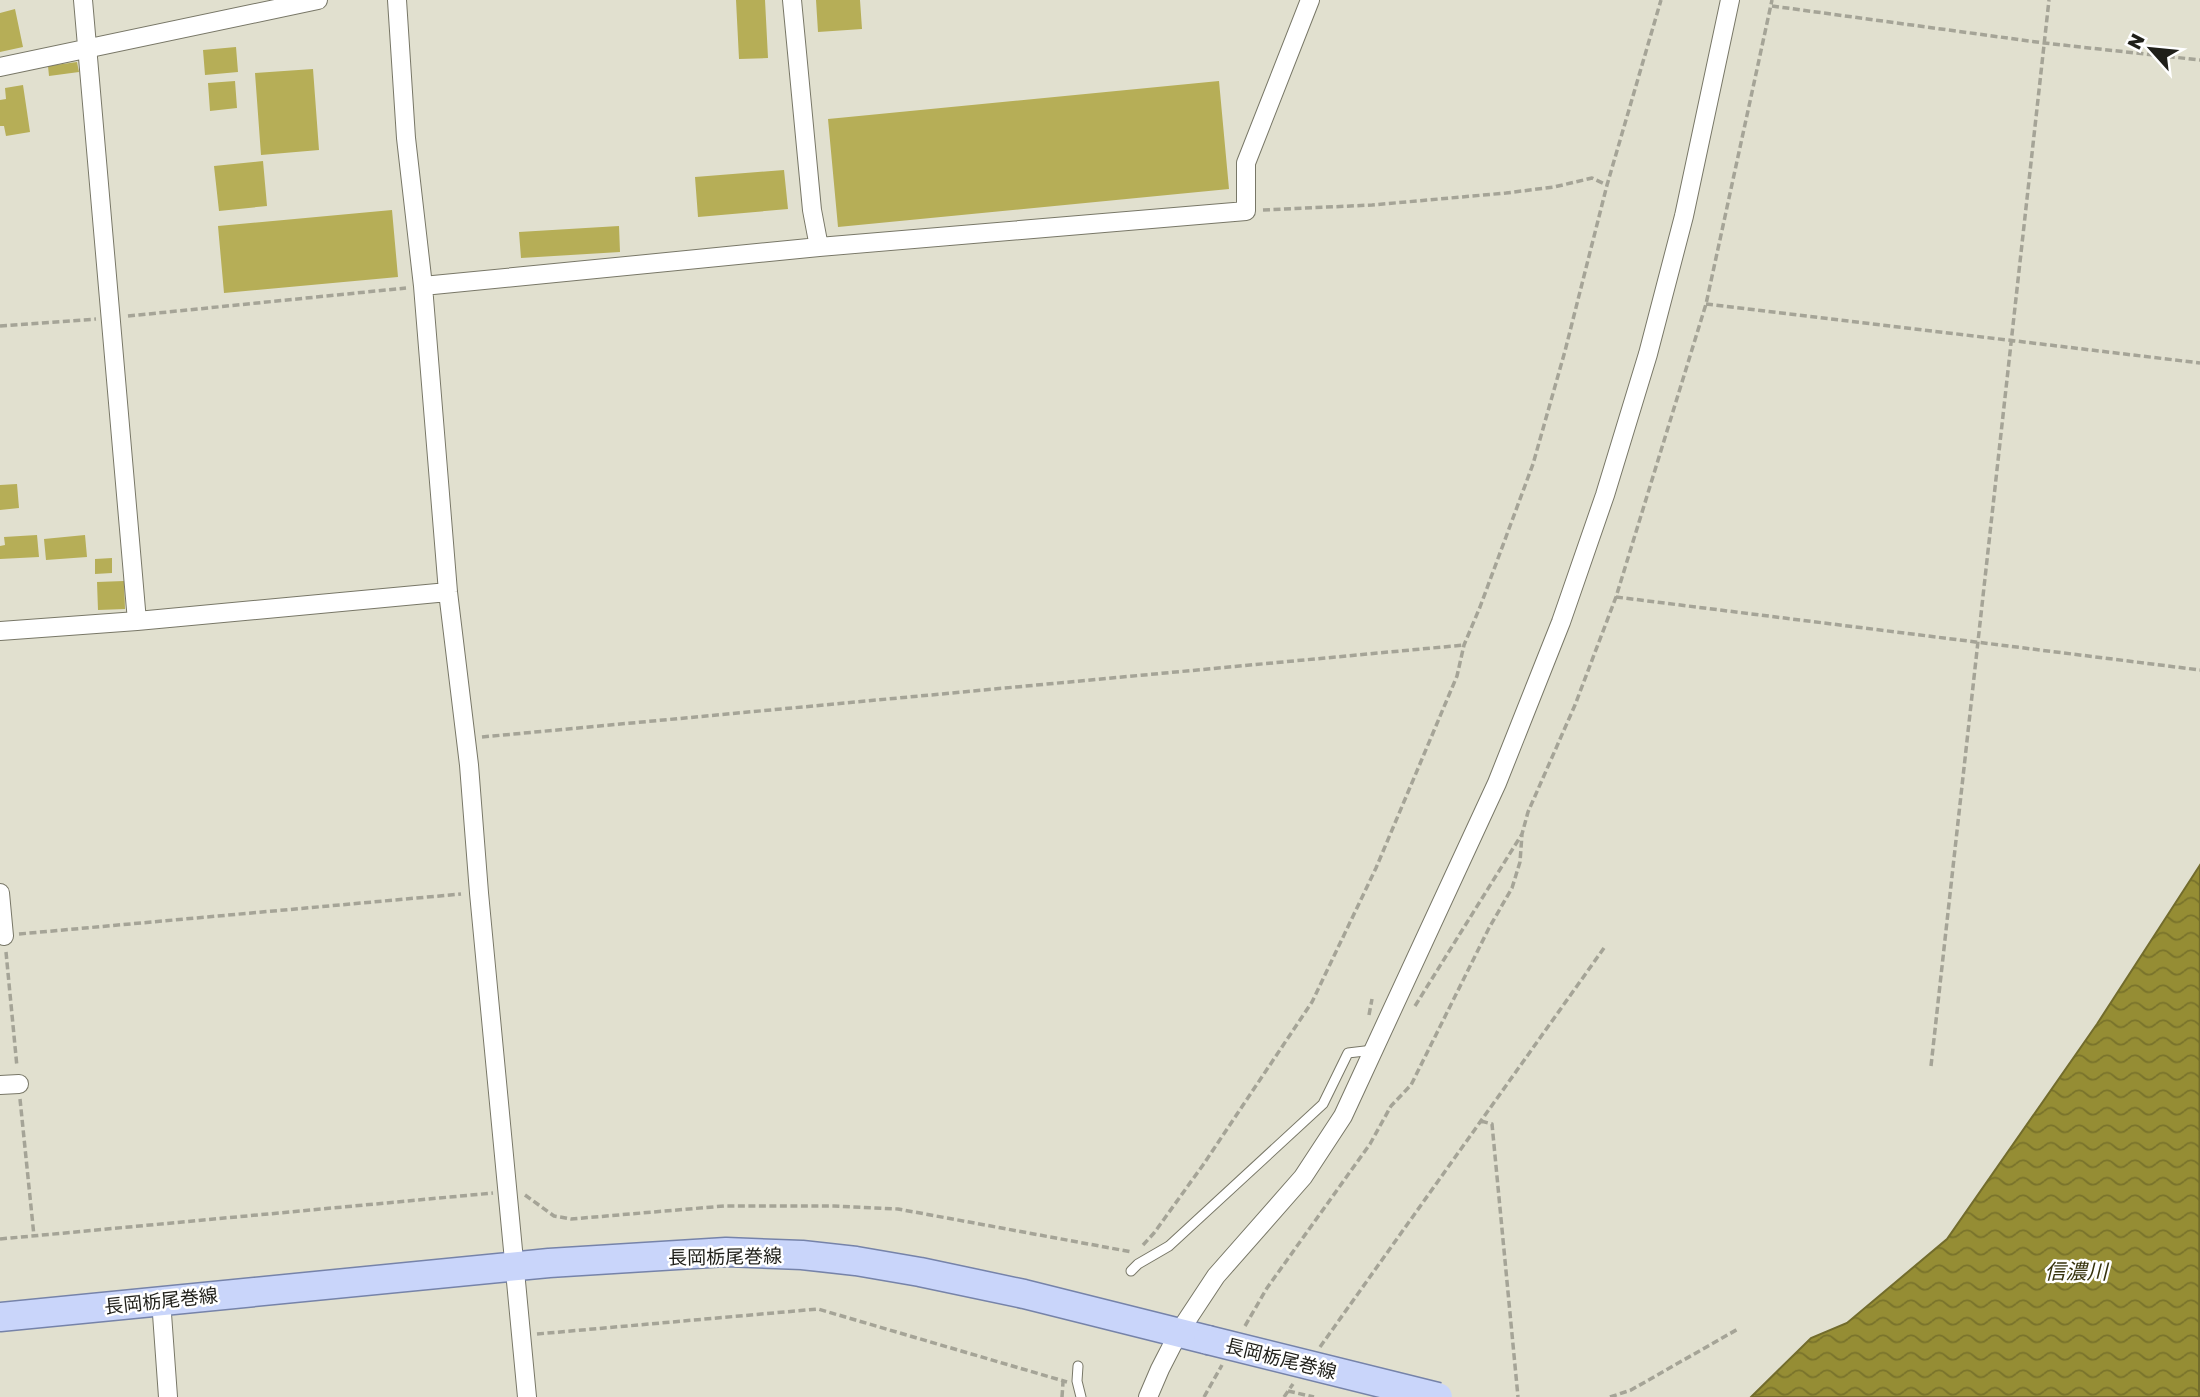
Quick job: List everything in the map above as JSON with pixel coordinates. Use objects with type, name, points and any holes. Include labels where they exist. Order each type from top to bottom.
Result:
[{"type":"main road","name":"長岡栃尾巻線","points":[[0,1317],[516,1266],[726,1252],[802,1255],[856,1261],[1024,1294],[1438,1397]]},
{"type":"street","points":[[83,0],[137,621]]},
{"type":"street","points":[[0,67],[318,0]]},
{"type":"street","points":[[397,0],[406,138],[423,286],[448,592],[466,739],[527,1397]]},
{"type":"street","points":[[793,0],[812,210],[819,247]]},
{"type":"street","points":[[423,286],[819,247],[1246,211],[1246,163],[1310,0]]},
{"type":"street","points":[[1148,1397],[1180,1332],[1211,1284],[1232,1256],[1303,1177],[1343,1116],[1497,783],[1561,622],[1605,495],[1648,354],[1684,216],[1730,0]]},
{"type":"street","points":[[0,631],[448,592]]},
{"type":"street","points":[[0,893],[4,936]]},
{"type":"street","points":[[0,1085],[19,1084]]},
{"type":"street","points":[[161,1300],[168,1397]]},
{"type":"lane","points":[[1131,1271],[1169,1246],[1323,1104],[1348,1053],[1374,1050]]},
{"type":"lane","points":[[1078,1366],[1077,1381],[1081,1397]]},
{"type":"path","points":[[0,1239],[508,1192],[526,1196],[554,1216],[571,1219],[724,1206],[898,1209],[1135,1253],[1203,1165],[1312,1002],[1376,868],[1457,676],[1464,645],[1533,464],[1607,185],[1661,0]]},
{"type":"path","points":[[1931,1066],[2049,0]]},
{"type":"path","points":[[1771,6],[2044,43],[2200,60]]},
{"type":"path","points":[[1246,211],[1372,205],[1506,193],[1554,187],[1592,178],[1607,185]]},
{"type":"path","points":[[0,326],[423,286]]},
{"type":"path","points":[[1706,304],[2200,363]]},
{"type":"path","points":[[1616,597],[2200,670]]},
{"type":"path","points":[[466,739],[1464,645]]},
{"type":"path","points":[[1410,1015],[1522,834]]},
{"type":"path","points":[[4,936],[479,893]]},
{"type":"path","points":[[1321,1345],[1604,948]]},
{"type":"path","points":[[1481,1121],[1492,1124],[1518,1397]]},
{"type":"path","points":[[521,1334],[818,1309],[1063,1382],[1077,1381]]},
{"type":"path","points":[[1611,1397],[1631,1390],[1738,1329]]},
{"type":"path","points":[[1062,1397],[1063,1382]]},
{"type":"path","points":[[1288,1391],[1314,1397]]},
{"type":"water","name":"信濃川","points":[[2200,865],[2199,1397],[1751,1397],[1811,1338],[1847,1323],[1947,1239],[2097,1024]]},
{"type":"building","points":[[736,0],[765,0],[768,58],[739,59]]},
{"type":"building","points":[[816,0],[860,0],[862,29],[818,32]]},
{"type":"building","points":[[15,9],[23,47],[0,52],[0,13]]},
{"type":"building","points":[[236,47],[238,72],[205,75],[203,50]]},
{"type":"building","points":[[77,62],[79,72],[49,76],[48,66]]},
{"type":"building","points":[[313,69],[319,150],[261,155],[255,73]]},
{"type":"building","points":[[235,81],[237,108],[210,111],[208,83]]},
{"type":"building","points":[[1219,81],[1229,189],[838,227],[828,119]]},
{"type":"building","points":[[23,85],[30,132],[6,136],[4,126],[0,126],[0,100],[6,99],[5,88]]},
{"type":"building","points":[[263,161],[267,206],[219,211],[214,166]]},
{"type":"building","points":[[784,170],[788,209],[698,217],[695,177]]},
{"type":"building","points":[[392,210],[398,277],[224,293],[218,226]]},
{"type":"building","points":[[619,226],[620,252],[521,258],[519,232]]},
{"type":"building","points":[[17,484],[19,508],[0,510],[0,485]]},
{"type":"building","points":[[37,535],[39,557],[0,559],[0,546],[5,545],[4,537]]},
{"type":"building","points":[[85,535],[87,557],[46,560],[44,539]]},
{"type":"building","points":[[112,558],[112,573],[95,574],[95,559]]},
{"type":"building","points":[[124,581],[125,609],[98,610],[97,582]]}]
